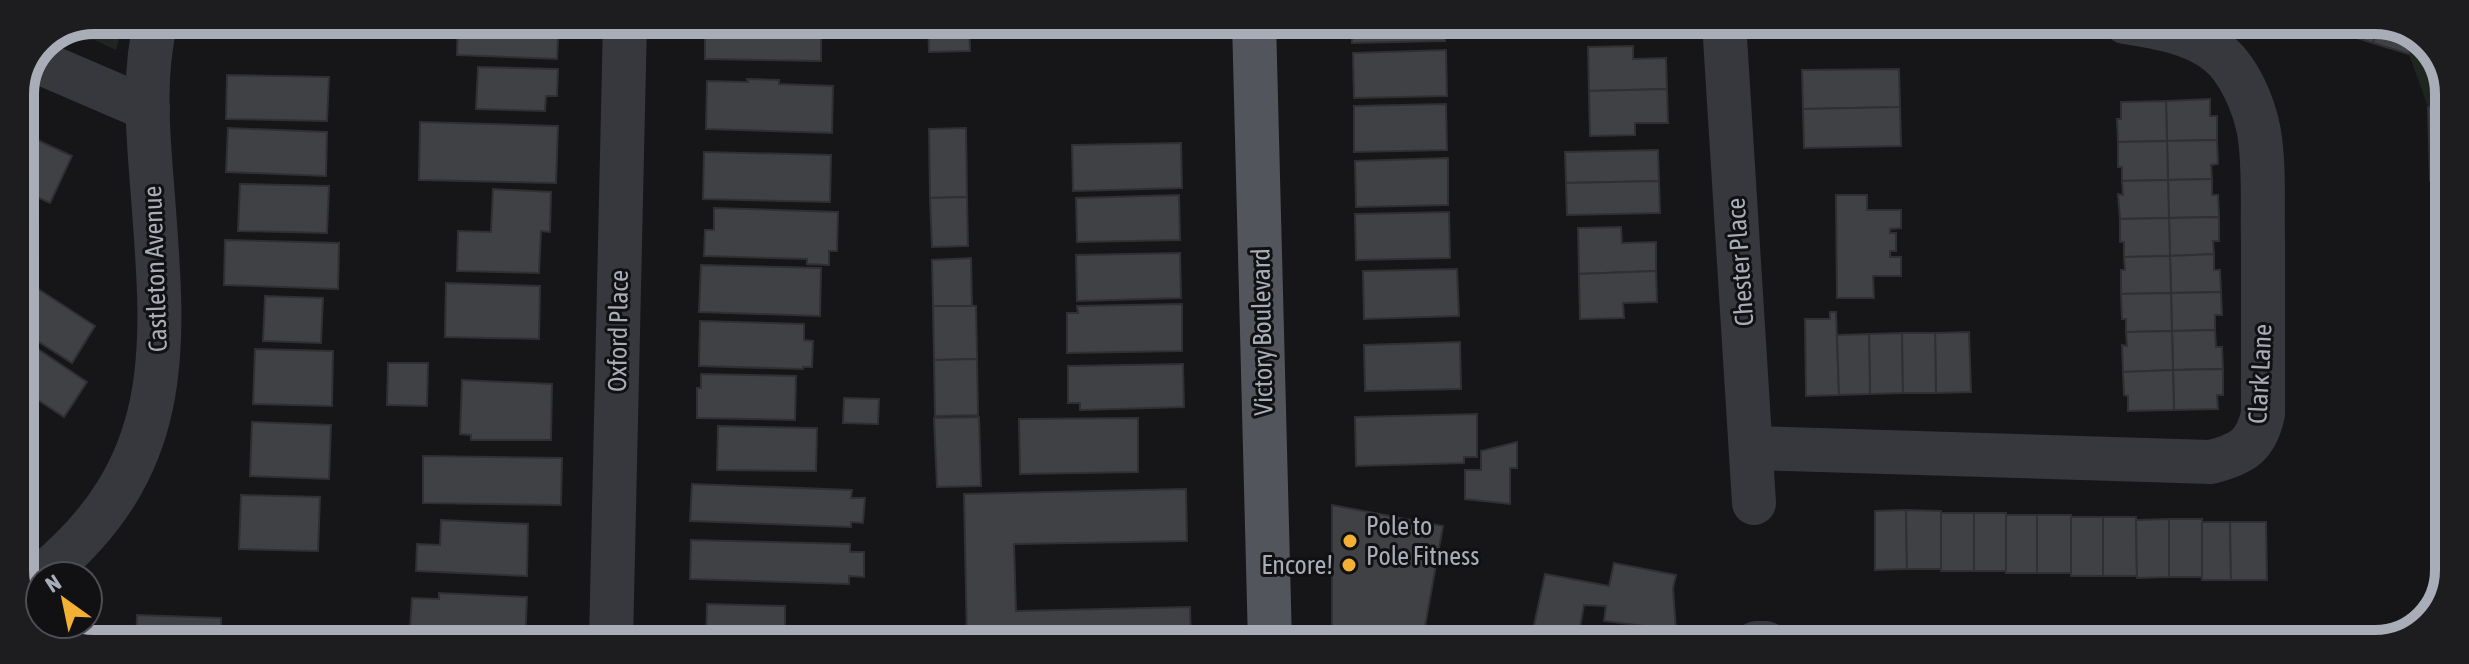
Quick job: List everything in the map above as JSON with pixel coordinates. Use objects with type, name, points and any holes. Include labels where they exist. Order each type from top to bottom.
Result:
[{"type":"main road","name":"Victory Boulevard","points":[[1254,34],[1270,630]]},
{"type":"street","name":"Castleton Avenue","points":[[58,560],[80,541],[107,508],[131,469],[147,425],[157,376],[161,325],[148,109],[153,34]]},
{"type":"street","name":"Oxford Place","points":[[611,630],[625,34]]},
{"type":"street","name":"Chester Place","points":[[1725,34],[1753,448],[1754,503]]},
{"type":"street","name":"Clark Lane","points":[[1753,448],[2211,462],[2231,457],[2253,440],[2259,433],[2263,414],[2263,217],[2259,132],[2250,102],[2237,75],[2218,53],[2178,34]]},
{"type":"street","points":[[42,64],[148,109]]},
{"type":"shaded area","points":[[120,34],[116,50],[83,35]]},
{"type":"shaded area","points":[[2411,46],[2429,67],[2435,90],[2435,107],[2428,107],[2409,54]]},
{"type":"building","points":[[458,34],[558,34],[557,59],[457,55]]},
{"type":"building","points":[[705,34],[821,34],[821,61],[705,59]]},
{"type":"building","points":[[928,34],[969,34],[970,51],[929,52]]},
{"type":"building","points":[[1352,34],[1445,34],[1445,41],[1352,43]]},
{"type":"building","points":[[2344,34],[2376,34],[2373,43]]},
{"type":"building","points":[[2376,34],[2391,36],[2411,46],[2409,54],[2373,43]]},
{"type":"building","points":[[1633,46],[1633,59],[1666,58],[1667,89],[1589,91],[1588,47]]},
{"type":"building","points":[[1446,50],[1447,96],[1354,98],[1353,53]]},
{"type":"building","points":[[478,67],[558,69],[557,96],[546,96],[545,111],[476,109]]},
{"type":"building","points":[[1899,69],[1900,107],[1803,109],[1802,70]]},
{"type":"building","points":[[227,75],[329,77],[327,121],[226,119]]},
{"type":"building","points":[[747,79],[833,86],[832,133],[706,129],[707,81],[748,82]]},
{"type":"building","points":[[1667,89],[1668,123],[1635,123],[1635,135],[1590,136],[1589,91]]},
{"type":"building","points":[[2210,99],[2210,116],[2217,116],[2217,140],[2167,141],[2166,101]]},
{"type":"building","points":[[2166,101],[2167,141],[2118,142],[2117,119],[2121,119],[2121,102]]},
{"type":"building","points":[[1446,104],[1447,150],[1354,152],[1354,106]]},
{"type":"building","points":[[1900,107],[1901,146],[1804,148],[1803,109]]},
{"type":"building","points":[[2428,107],[2435,107],[2435,143],[2429,143]]},
{"type":"building","points":[[420,122],[558,126],[556,183],[419,180]]},
{"type":"building","points":[[228,128],[327,132],[326,176],[226,172]]},
{"type":"building","points":[[966,128],[967,197],[930,198],[929,129]]},
{"type":"building","points":[[34,138],[72,156],[50,203],[34,196]]},
{"type":"building","points":[[2217,140],[2218,164],[2211,165],[2212,179],[2168,180],[2167,141]]},
{"type":"building","points":[[2167,141],[2168,180],[2122,181],[2122,167],[2118,167],[2118,142]]},
{"type":"building","points":[[1181,143],[1182,188],[1073,191],[1072,145]]},
{"type":"building","points":[[2429,143],[2435,143],[2435,180],[2430,180]]},
{"type":"building","points":[[1658,150],[1659,181],[1566,183],[1565,152]]},
{"type":"building","points":[[704,152],[831,155],[830,202],[703,199]]},
{"type":"building","points":[[1448,158],[1448,205],[1356,207],[1355,161]]},
{"type":"building","points":[[2212,179],[2212,195],[2218,195],[2219,217],[2169,218],[2168,180]]},
{"type":"building","points":[[2168,180],[2169,218],[2120,219],[2118,194],[2123,195],[2122,181]]},
{"type":"building","points":[[1659,181],[1660,213],[1567,215],[1566,183]]},
{"type":"building","points":[[240,184],[329,186],[327,233],[238,231]]},
{"type":"building","points":[[493,189],[551,192],[550,232],[541,231],[539,273],[457,271],[458,231],[491,232]]},
{"type":"building","points":[[1179,195],[1180,240],[1077,242],[1076,198]]},
{"type":"building","points":[[1836,195],[1867,195],[1867,210],[1901,210],[1901,228],[1890,229],[1890,233],[1896,233],[1896,251],[1890,251],[1890,257],[1901,257],[1901,276],[1873,276],[1874,298],[1837,298]]},
{"type":"building","points":[[967,197],[968,246],[932,247],[930,198]]},
{"type":"building","points":[[714,208],[838,212],[837,251],[829,251],[829,265],[807,264],[807,259],[704,256],[705,230],[714,230]]},
{"type":"building","points":[[1449,212],[1450,258],[1356,260],[1355,214]]},
{"type":"building","points":[[2219,217],[2219,241],[2213,241],[2214,254],[2170,256],[2169,218]]},
{"type":"building","points":[[2169,218],[2170,256],[2124,257],[2124,242],[2120,242],[2120,219]]},
{"type":"building","points":[[1621,227],[1622,243],[1656,242],[1656,271],[1579,274],[1578,228]]},
{"type":"building","points":[[225,240],[339,243],[338,289],[224,285]]},
{"type":"building","points":[[1180,253],[1181,298],[1077,301],[1076,255]]},
{"type":"building","points":[[2214,254],[2214,270],[2220,270],[2221,292],[2171,293],[2170,256]]},
{"type":"building","points":[[2170,256],[2171,293],[2121,294],[2124,257]]},
{"type":"building","points":[[2431,256],[2435,256],[2435,292],[2432,292]]},
{"type":"building","points":[[971,258],[972,306],[933,306],[932,260]]},
{"type":"building","points":[[701,265],[821,268],[820,316],[699,312]]},
{"type":"building","points":[[1457,269],[1459,316],[1364,319],[1363,271]]},
{"type":"building","points":[[1656,271],[1657,302],[1623,303],[1624,318],[1580,319],[1579,274]]},
{"type":"building","points":[[446,283],[540,286],[539,339],[445,337]]},
{"type":"building","points":[[34,286],[95,326],[72,363],[34,339]]},
{"type":"building","points":[[2221,292],[2222,315],[2215,315],[2215,330],[2172,331],[2171,293]]},
{"type":"building","points":[[2432,292],[2435,292],[2435,330]]},
{"type":"building","points":[[2171,293],[2172,331],[2126,332],[2121,294]]},
{"type":"building","points":[[265,296],[323,298],[321,343],[263,341]]},
{"type":"building","points":[[1182,304],[1182,351],[1067,353],[1067,313],[1078,313],[1077,306]]},
{"type":"building","points":[[933,306],[976,306],[977,359],[934,360]]},
{"type":"building","points":[[1830,312],[1836,312],[1839,395],[1806,396],[1805,319],[1830,319]]},
{"type":"building","points":[[700,321],[804,324],[804,340],[813,341],[812,367],[699,366]]},
{"type":"building","points":[[2215,330],[2216,347],[2222,347],[2223,369],[2173,370],[2172,331]]},
{"type":"building","points":[[2435,330],[2435,366],[2434,366]]},
{"type":"building","points":[[2172,331],[2173,370],[2123,372],[2122,345],[2127,346],[2126,332]]},
{"type":"building","points":[[1969,332],[1971,392],[1936,393],[1935,333]]},
{"type":"building","points":[[1902,333],[1903,393],[1870,394],[1869,334]]},
{"type":"building","points":[[1902,333],[1935,333],[1936,393],[1903,393]]},
{"type":"building","points":[[1869,334],[1870,394],[1839,395],[1837,335]]},
{"type":"building","points":[[1460,342],[1461,389],[1365,391],[1364,345]]},
{"type":"building","points":[[34,346],[87,382],[64,417],[34,397]]},
{"type":"building","points":[[255,349],[333,351],[332,406],[253,404]]},
{"type":"building","points":[[977,359],[978,415],[935,416],[934,360]]},
{"type":"building","points":[[388,363],[428,363],[427,406],[387,405]]},
{"type":"building","points":[[1183,364],[1184,407],[1080,410],[1080,403],[1068,403],[1068,366]]},
{"type":"building","points":[[2223,369],[2223,395],[2217,395],[2218,409],[2174,410],[2173,370]]},
{"type":"building","points":[[2173,370],[2174,410],[2128,411],[2123,372]]},
{"type":"building","points":[[701,374],[796,376],[795,420],[697,418],[697,388],[701,388]]},
{"type":"building","points":[[462,380],[552,384],[551,440],[471,440],[471,435],[460,434]]},
{"type":"building","points":[[844,398],[879,399],[878,424],[843,423]]},
{"type":"building","points":[[1477,414],[1477,457],[1464,457],[1464,463],[1356,466],[1355,417]]},
{"type":"building","points":[[979,417],[981,486],[937,487],[934,418]]},
{"type":"building","points":[[1138,418],[1138,472],[1020,474],[1019,419]]},
{"type":"building","points":[[252,422],[331,425],[329,479],[250,476]]},
{"type":"building","points":[[718,426],[817,428],[816,471],[717,470]]},
{"type":"building","points":[[1517,442],[1517,468],[1510,468],[1510,504],[1465,499],[1465,470],[1481,470],[1481,451]]},
{"type":"building","points":[[423,456],[562,458],[561,505],[423,503]]},
{"type":"building","points":[[692,484],[852,490],[851,498],[865,498],[863,523],[851,522],[851,527],[690,521]]},
{"type":"building","points":[[1186,489],[1187,541],[1014,544],[1016,611],[1190,607],[1191,630],[967,630],[964,494]]},
{"type":"building","points":[[241,495],[320,497],[318,551],[239,549]]},
{"type":"building","points":[[1332,505],[1443,526],[1424,630],[1332,630]]},
{"type":"building","points":[[1906,510],[1907,569],[1875,570],[1875,511]]},
{"type":"building","points":[[1906,510],[1941,511],[1941,569],[1907,569]]},
{"type":"building","points":[[1941,513],[1974,513],[1974,571],[1941,571]]},
{"type":"building","points":[[1974,513],[2006,513],[2006,571],[1974,571]]},
{"type":"building","points":[[2006,515],[2037,515],[2037,573],[2006,573]]},
{"type":"building","points":[[2037,515],[2071,515],[2071,573],[2037,573]]},
{"type":"building","points":[[2071,517],[2103,517],[2103,576],[2071,576]]},
{"type":"building","points":[[2103,517],[2136,517],[2137,576],[2103,576]]},
{"type":"building","points":[[2169,519],[2169,577],[2137,578],[2136,520]]},
{"type":"building","points":[[2169,519],[2202,519],[2202,577],[2169,577]]},
{"type":"building","points":[[441,520],[528,524],[527,576],[416,571],[417,544],[440,545]]},
{"type":"building","points":[[2202,522],[2230,522],[2231,580],[2202,580]]},
{"type":"building","points":[[2230,522],[2266,522],[2267,580],[2231,580]]},
{"type":"building","points":[[691,540],[850,544],[850,552],[864,552],[864,577],[849,576],[849,584],[690,579]]},
{"type":"building","points":[[1614,563],[1676,575],[1673,588],[1676,630],[1604,621],[1606,606],[1584,605],[1579,630],[1533,630],[1545,574],[1609,586]]},
{"type":"building","points":[[439,593],[527,597],[526,630],[410,630],[412,598],[439,599]]},
{"type":"building","points":[[707,604],[785,606],[785,630],[706,630]]},
{"type":"building","points":[[137,615],[221,618],[221,630],[136,630]]},
{"type":"place","name":"Pole to Pole Fitness","points":[[1350,541]]},
{"type":"place","name":"Encore!","points":[[1349,565]]}]
